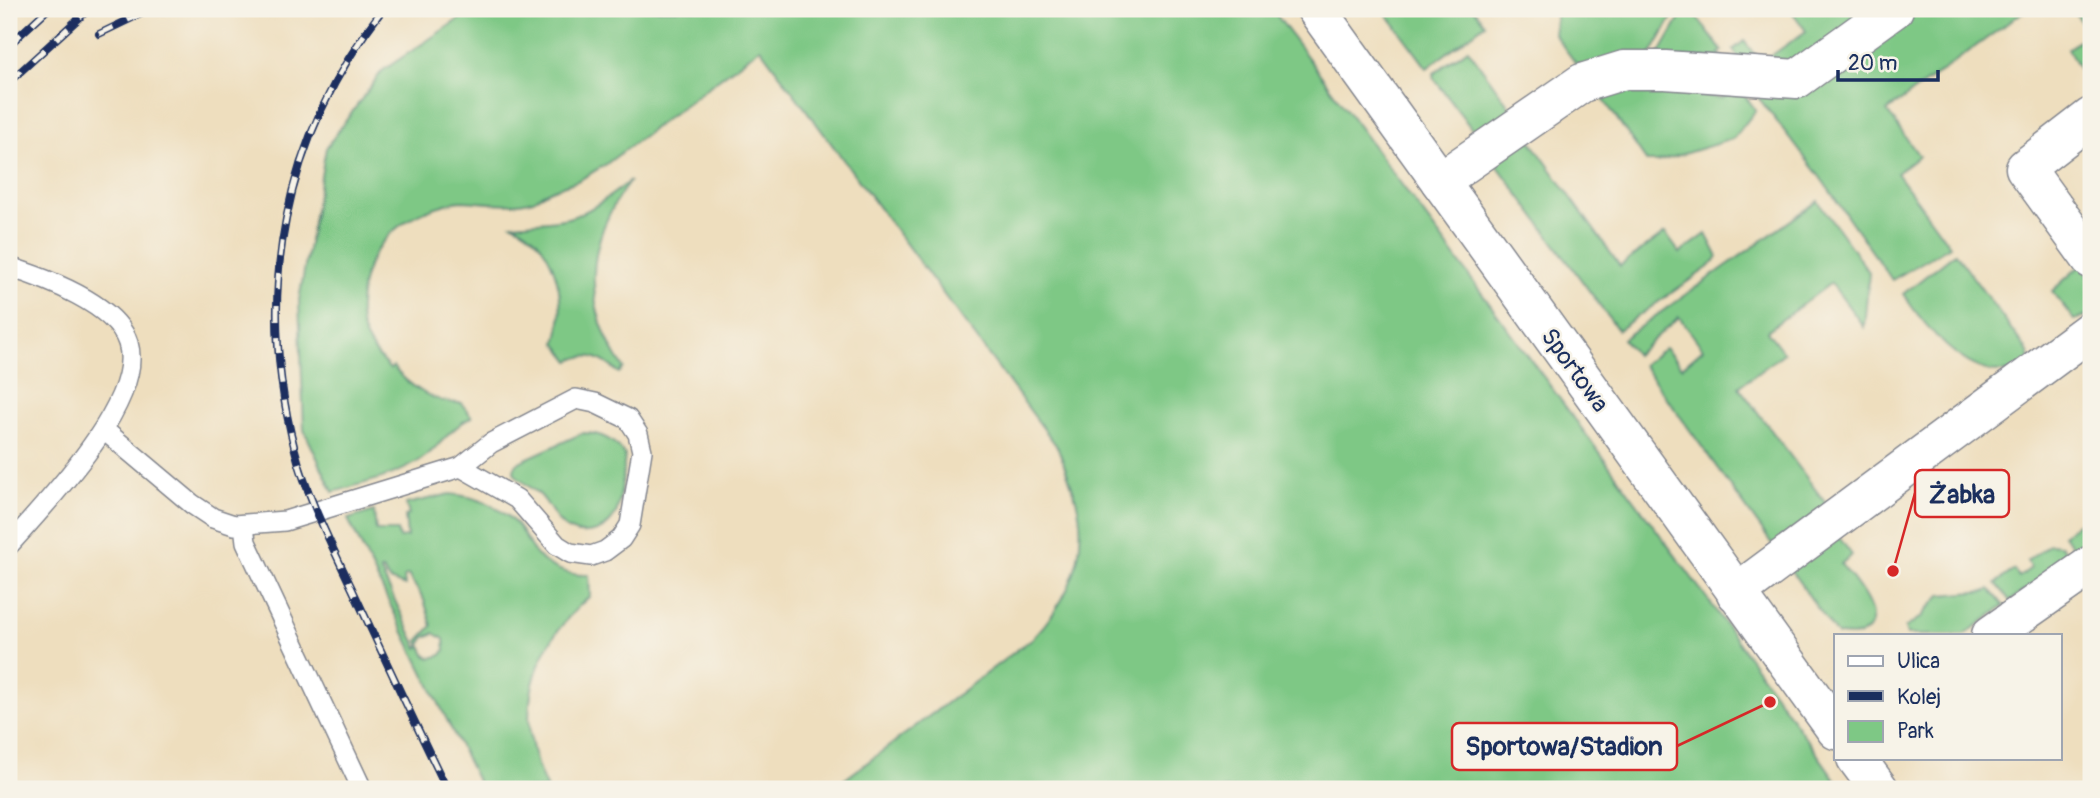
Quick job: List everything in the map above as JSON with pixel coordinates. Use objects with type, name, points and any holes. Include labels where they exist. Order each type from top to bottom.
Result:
[{"type":"street","name":"Sportowa","points":[[1316,9],[1834,727]]},
{"type":"street","points":[[1440,181],[1582,83],[1624,70],[1665,70],[1797,79],[1894,9]]},
{"type":"street","points":[[2091,117],[2025,168],[2091,258]]},
{"type":"street","points":[[1736,593],[2091,330]]},
{"type":"street","points":[[1992,634],[2091,565]]},
{"type":"street","points":[[1857,760],[1879,789]]},
{"type":"lane","points":[[9,267],[61,286],[98,308],[116,323],[128,341],[131,361],[127,381],[104,430],[59,489],[9,545]]},
{"type":"lane","points":[[104,430],[192,504],[213,518],[234,525],[285,522],[461,467],[491,443],[576,399],[595,403],[628,419],[638,434],[642,451],[630,525],[621,539],[605,551],[591,556],[570,553],[556,545],[517,499],[461,467]]},
{"type":"lane","points":[[244,525],[247,542],[362,789]]},
{"type":"green space","points":[[474,9],[1272,9],[1709,601],[1842,789],[832,789],[1033,638],[1054,613],[1075,569],[1080,538],[1077,503],[1058,448],[760,48],[605,165],[580,179],[524,202],[498,204],[463,201],[448,204],[414,217],[390,234],[372,258],[362,288],[361,323],[368,342],[390,369],[393,367],[407,381],[432,397],[461,403],[472,417],[459,425],[426,456],[405,469],[333,492],[304,430],[299,300],[326,148],[382,71]]},
{"type":"green space","points":[[1383,9],[1474,9],[1485,24],[1427,68]]},
{"type":"green space","points":[[1563,9],[1677,9],[1648,59],[1580,69],[1554,34],[1556,15]]},
{"type":"green space","points":[[1688,9],[1722,51],[1719,54],[1722,57],[1656,60],[1684,11]]},
{"type":"green space","points":[[1790,9],[1869,9],[1813,56],[1746,68],[1733,50],[1744,41],[1761,63],[1806,31]]},
{"type":"green space","points":[[1910,9],[2027,9],[1887,111],[1919,156],[1897,173],[1950,246],[1892,280],[1820,177],[1751,88]]},
{"type":"green space","points":[[2072,9],[2091,9],[2091,68],[2082,74],[2068,49],[2089,32]]},
{"type":"green space","points":[[1468,49],[1514,113],[1479,134],[1471,128],[1433,77],[1434,73]]},
{"type":"green space","points":[[1682,83],[1697,95],[1722,98],[1737,86],[1756,110],[1733,139],[1657,162],[1647,162],[1595,87]]},
{"type":"green space","points":[[1523,130],[1620,266],[1665,233],[1680,253],[1706,234],[1718,257],[1710,266],[1618,330],[1489,154]]},
{"type":"green space","points":[[630,181],[604,226],[594,273],[600,321],[624,368],[619,373],[596,358],[584,357],[570,361],[556,343],[561,309],[556,275],[540,245],[528,233],[513,224],[568,218],[585,212]]},
{"type":"green space","points":[[1818,201],[1869,272],[1864,327],[1831,283],[1767,331],[1784,353],[1739,387],[1827,505],[1775,548],[1643,365],[1665,348],[1682,367],[1703,349],[1679,317],[1636,355],[1623,339]]},
{"type":"green space","points":[[1955,253],[2028,352],[2030,359],[2011,373],[1989,371],[1963,359],[1940,340],[1903,294]]},
{"type":"green space","points":[[2081,265],[2091,278],[2091,315],[2074,320],[2052,291]]},
{"type":"green space","points":[[583,433],[607,438],[625,455],[621,495],[615,515],[604,527],[589,533],[566,528],[543,498],[516,476],[514,470],[521,461]]},
{"type":"green space","points":[[450,494],[484,502],[500,510],[514,522],[543,561],[565,572],[589,575],[590,596],[569,616],[553,638],[533,685],[529,710],[531,736],[536,762],[547,789],[481,789],[348,519],[374,511],[376,531],[397,531],[399,538],[407,537],[405,516],[409,515],[406,504]],"holes":[[[380,570],[383,570],[389,580],[405,586],[404,577],[408,575],[424,600],[432,626],[418,641],[421,646],[418,648]],[[434,633],[444,639],[445,650],[442,655],[431,658],[425,655],[421,644],[424,638]]]},
{"type":"green space","points":[[2091,514],[2091,542],[2076,552],[2063,535]]},
{"type":"green space","points":[[1833,529],[1852,555],[1841,564],[1867,600],[1872,620],[1869,629],[1862,634],[1836,634],[1787,565]]},
{"type":"green space","points":[[2050,544],[2060,545],[2070,557],[2010,601],[1996,583],[2014,570],[2019,577],[2031,568],[2027,561]]},
{"type":"green space","points":[[1990,589],[2004,606],[1965,634],[1907,634],[1905,628],[1921,617],[1941,595]]},
{"type":"railway","points":[[9,45],[48,9]]},
{"type":"railway","points":[[9,82],[89,9]]},
{"type":"railway","points":[[99,34],[151,9]]},
{"type":"railway","points":[[383,9],[349,59],[321,110],[300,164],[286,219],[278,275],[277,333],[283,391],[295,450],[314,506],[447,789]]},
{"type":"place","name":"Żabka","points":[[1893,571]]},
{"type":"place","name":"Sportowa/Stadion","points":[[1770,702]]}]
